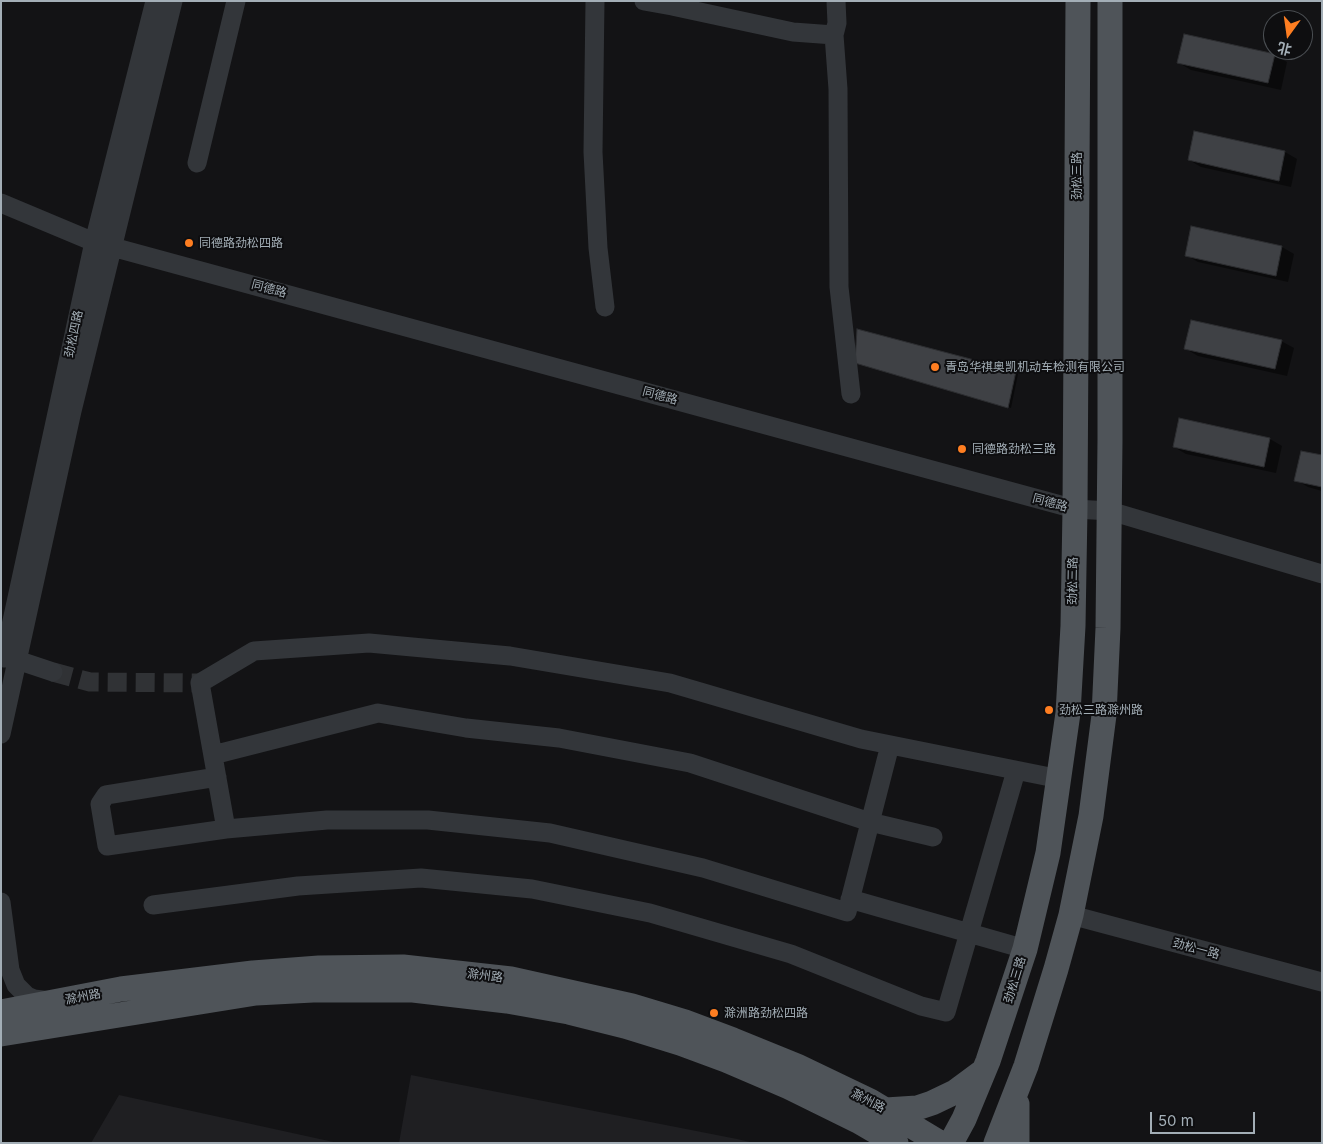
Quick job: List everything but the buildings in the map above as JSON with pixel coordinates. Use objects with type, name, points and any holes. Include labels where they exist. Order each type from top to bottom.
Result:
[{"type":"main road","name":"劲松三路","points":[[951,1143],[964,1119],[984,1070],[1005,1013],[1025,949],[1048,852],[1068,713],[1073,626],[1075,510],[1078,1]]},
{"type":"main road","points":[[996,1143],[1026,1066],[1071,915],[1091,816],[1104,715],[1110,511],[1110,1]]},
{"type":"main road","name":"滁州路","points":[[1,1012],[121,989],[254,973],[319,968],[403,967],[511,979],[632,1006],[685,1022],[797,1066],[886,1110],[940,1143]]},
{"type":"main road","name":"滁州路","points":[[1,1034],[256,993],[313,990],[413,990],[479,998],[569,1012],[625,1026],[680,1043],[790,1087],[858,1121],[896,1143]]},
{"type":"main road","points":[[886,1110],[916,1108],[932,1104],[955,1092],[984,1070]]},
{"type":"main road","points":[[1017,1089],[1017,1143]]},
{"type":"street","name":"劲松四路","points":[[7,661],[94,242],[155,1]]},
{"type":"street","points":[[1,734],[7,661],[72,411],[173,1]]},
{"type":"street","points":[[197,163],[236,1]]},
{"type":"street","points":[[595,1],[593,152],[598,248],[605,307]]},
{"type":"street","points":[[644,1],[793,32],[834,36]]},
{"type":"street","points":[[836,1],[837,23],[834,36],[838,89],[839,287],[851,394]]},
{"type":"street","name":"同德路","points":[[1,203],[94,242],[1075,510],[1110,511],[1322,574]]},
{"type":"street","points":[[226,829],[200,683],[254,652],[369,643],[510,656],[670,683],[861,739],[1060,779]]},
{"type":"street","points":[[7,661],[53,672]]},
{"type":"street","points":[[213,756],[378,713],[466,728],[559,738],[690,763],[870,822],[933,837]]},
{"type":"street","points":[[217,777],[106,795],[100,804],[107,846],[226,829],[327,820],[428,820],[550,833],[694,866],[847,912],[890,745]]},
{"type":"street","points":[[153,905],[298,886],[421,878],[532,889],[650,913],[791,954],[921,1006],[946,1012],[1016,771]]},
{"type":"street","points":[[850,899],[1025,949]]},
{"type":"street","points":[[1,902],[6,975],[26,996],[56,1002]]},
{"type":"street","name":"劲松一路","points":[[1071,915],[1322,982]]},
{"type":"shaded area","points":[[411,1075],[737,1139],[754,1143],[399,1143]]},
{"type":"shaded area","points":[[119,1095],[338,1143],[91,1143]]},
{"type":"tunnel","points":[[53,672],[90,682],[200,683]]},
{"type":"place","name":"同德路劲松四路","points":[[189,243]]},
{"type":"place","name":"青岛华祺奥凯机动车检测有限公司","points":[[935,367]]},
{"type":"place","name":"同德路劲松三路","points":[[962,449]]},
{"type":"place","name":"劲松三路滁州路","points":[[1049,710]]},
{"type":"place","name":"滁洲路劲松四路","points":[[714,1013]]}]
